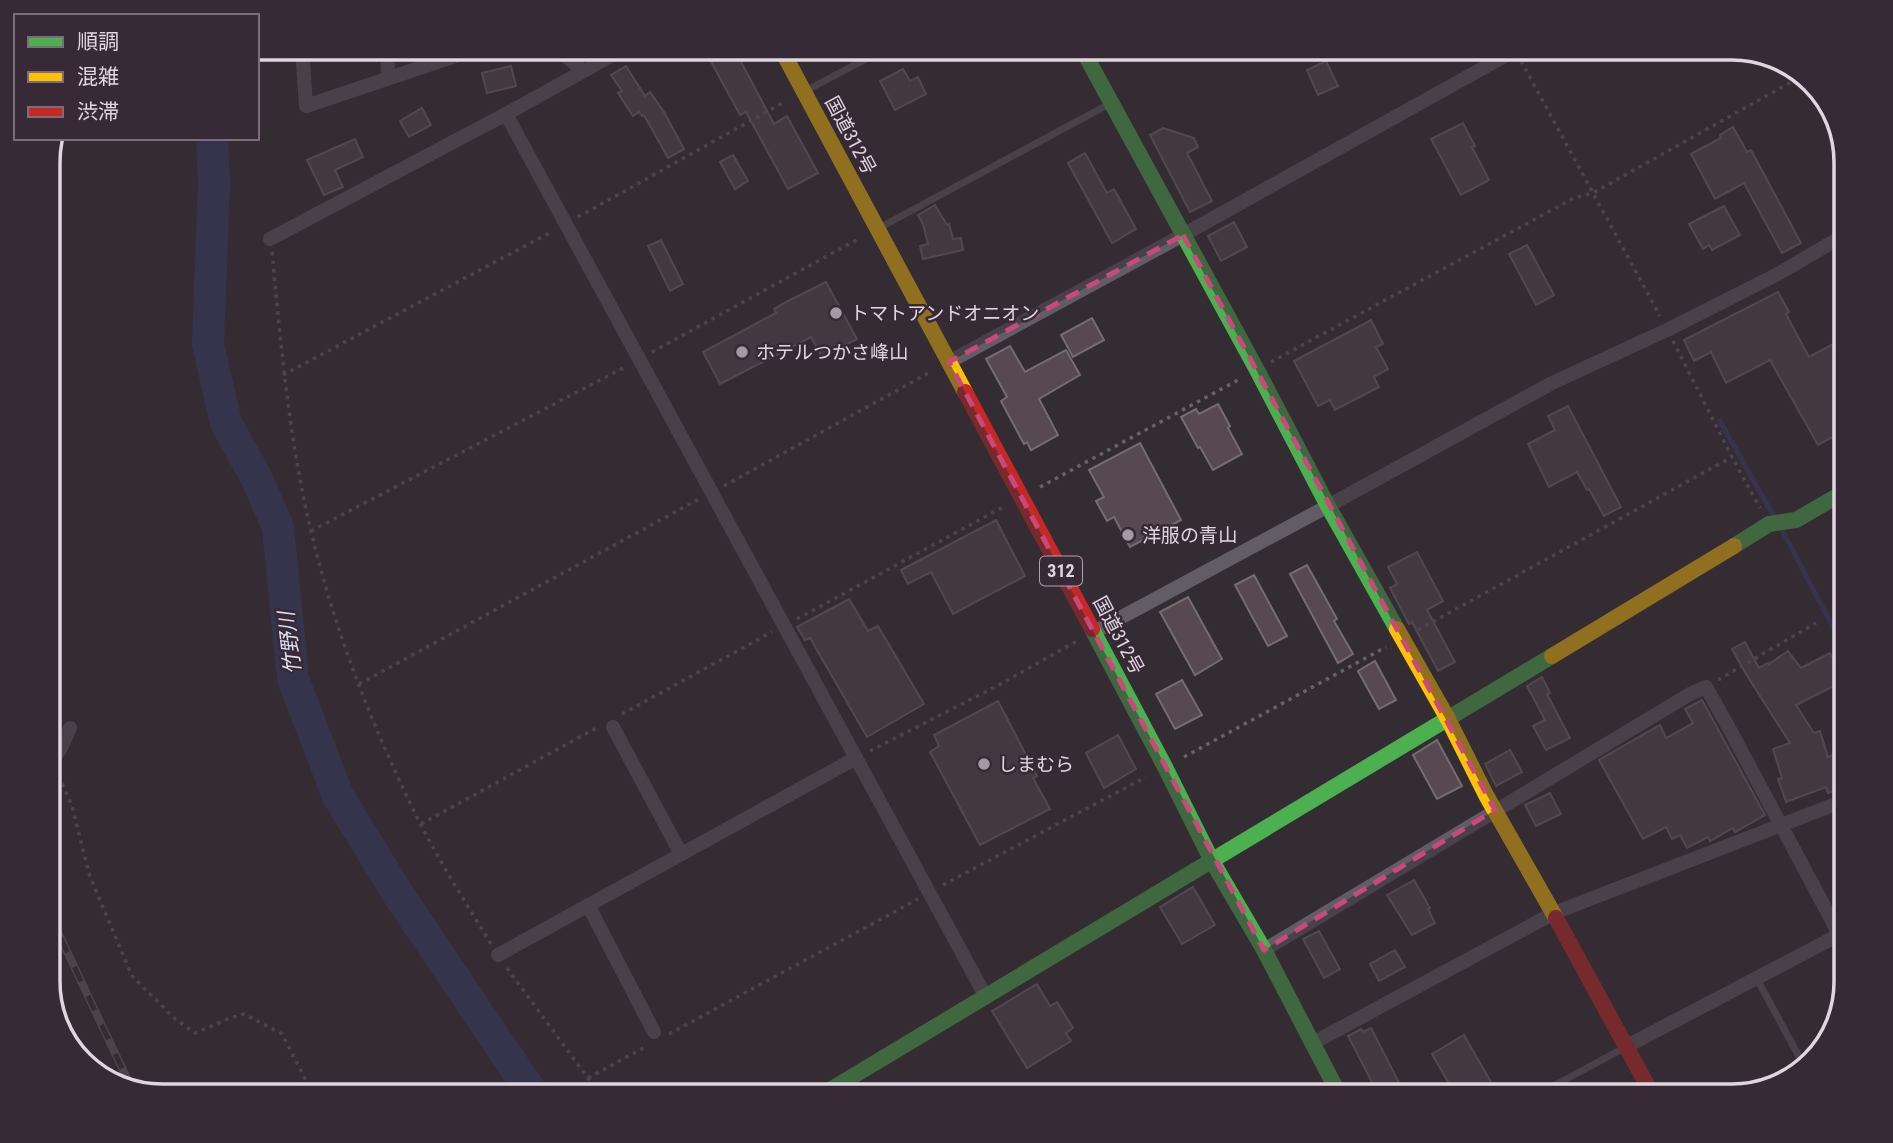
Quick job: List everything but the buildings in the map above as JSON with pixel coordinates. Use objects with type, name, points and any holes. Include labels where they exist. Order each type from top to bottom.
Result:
[{"type":"main road","name":"国道312号","points":[[786,59],[1094,632],[1212,861],[1264,950],[1334,1084]]},
{"type":"main road","points":[[1087,59],[1328,506],[1448,719],[1495,810],[1647,1084]]},
{"type":"main road","points":[[840,1084],[1769,524],[1796,520],[1833,500]]},
{"type":"street","points":[[303,59],[306,106],[447,59]]},
{"type":"street","points":[[387,59],[388,79]]},
{"type":"street","points":[[570,59],[583,71]]},
{"type":"street","points":[[270,239],[604,59]]},
{"type":"street","points":[[949,362],[1500,59]]},
{"type":"street","points":[[506,114],[986,997]]},
{"type":"street","points":[[1094,632],[1552,383],[1667,330],[1778,274],[1833,242]]},
{"type":"street","points":[[1264,950],[1495,810],[1706,687],[1834,920]]},
{"type":"street","points":[[610,723],[681,854]]},
{"type":"street","points":[[60,746],[70,728]]},
{"type":"street","points":[[498,955],[856,758]]},
{"type":"street","points":[[1313,1043],[1554,913],[1834,805]]},
{"type":"street","points":[[588,905],[654,1032]]},
{"type":"street","points":[[1627,1046],[1834,939]]},
{"type":"lane","points":[[803,92],[866,59]]},
{"type":"lane","points":[[877,229],[1111,103]]},
{"type":"lane","points":[[1757,978],[1798,1058]]},
{"type":"lane","points":[[1557,1084],[1627,1046]]},
{"type":"path","points":[[1523,59],[1769,524]]},
{"type":"path","points":[[421,824],[1574,198],[1593,193],[1793,81]]},
{"type":"path","points":[[284,375],[566,224],[803,92]]},
{"type":"path","points":[[311,531],[640,359],[877,229]]},
{"type":"path","points":[[270,239],[296,460],[311,531],[332,606],[359,684],[421,824],[453,883],[498,955],[592,1084]]},
{"type":"path","points":[[359,684],[949,362]]},
{"type":"path","points":[[1706,687],[1816,623]]},
{"type":"path","points":[[856,758],[997,686],[1094,632]]},
{"type":"path","points":[[60,784],[72,806],[89,874],[132,976],[174,1018],[195,1033],[244,1014],[282,1034],[308,1084]]},
{"type":"highlighted area","points":[[1183,235],[1495,810],[1264,950],[949,362]]},
{"type":"waterway","name":"竹野川","points":[[212,140],[214,182],[208,344],[226,423],[256,477],[278,527],[293,679],[338,796],[398,894],[526,1084]]},
{"type":"waterway","points":[[1720,421],[1774,517]]},
{"type":"waterway","points":[[1781,528],[1834,628]]},
{"type":"railway","points":[[60,937],[126,1077]]},
{"type":"traffic: fast","points":[[1088,59],[1397,629]]},
{"type":"traffic: fast","points":[[1734,546],[1769,524],[1796,520],[1833,498]]},
{"type":"traffic: fast","points":[[1092,629],[1212,861],[1264,950],[1334,1084]]},
{"type":"traffic: fast","points":[[840,1084],[1552,656]]},
{"type":"traffic: slow","points":[[786,59],[965,392]]},
{"type":"traffic: slow","points":[[1552,656],[1734,546]]},
{"type":"traffic: slow","points":[[1397,629],[1556,918]]},
{"type":"traffic: jam","points":[[965,392],[1092,629]]},
{"type":"traffic: jam","points":[[1556,918],[1646,1084]]},
{"type":"place","name":"トマトアンドオニオン","points":[[836,313]]},
{"type":"place","name":"ホテルつかさ峰山","points":[[742,352]]},
{"type":"place","name":"洋服の青山","points":[[1128,535]]},
{"type":"place","name":"しまむら","points":[[984,764]]}]
